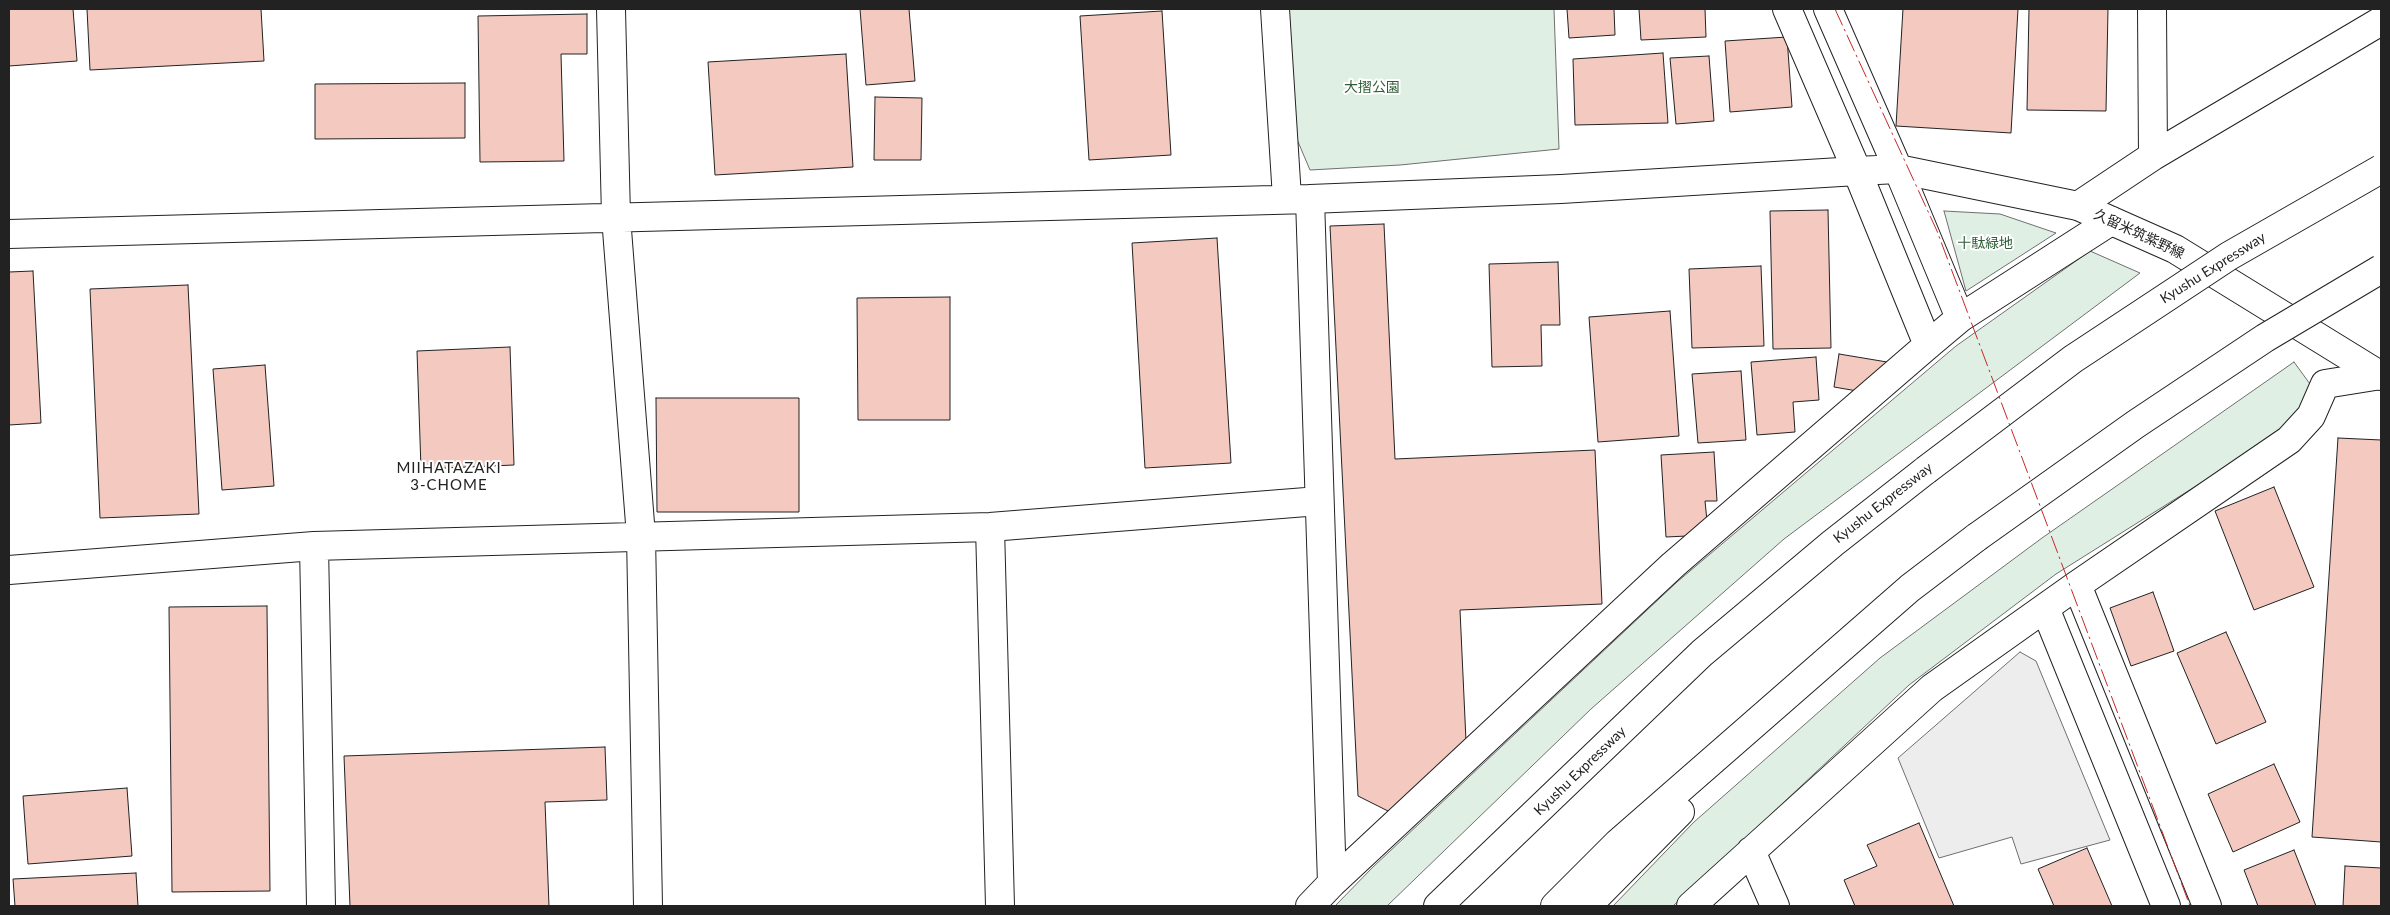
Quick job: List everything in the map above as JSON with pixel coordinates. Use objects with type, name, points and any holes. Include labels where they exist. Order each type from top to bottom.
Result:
[{"type":"main road","points":[[611,9],[616,217],[641,536],[648,906]]},
{"type":"main road","points":[[1275,9],[1298,199],[1319,501],[1332,883]]},
{"type":"main road","points":[[1787,9],[1857,171],[1928,345]]},
{"type":"main road","points":[[1828,9],[1898,169],[1960,318]]},
{"type":"main road","points":[[2152,9],[2152,156]]},
{"type":"main road","points":[[2078,206],[2152,156],[2381,21]]},
{"type":"main road","name":"久留米筑紫野線","points":[[9,234],[1298,199],[1561,190],[1898,169],[2078,206],[2175,249],[2381,376]]},
{"type":"main road","name":"Kyushu Expressway","points":[[1438,906],[1702,654],[1832,543],[1926,470],[2090,348],[2229,256],[2381,169]]},
{"type":"main road","points":[[1310,906],[1332,883],[1673,565],[1928,345],[1960,318],[2111,221]]},
{"type":"main road","points":[[1555,906],[1618,843],[1910,588],[1977,537],[2136,424],[2264,338],[2381,269]]},
{"type":"main road","points":[[1691,906],[1932,688],[2077,585],[2288,440],[2311,416],[2325,384],[2381,376]]},
{"type":"main road","points":[[9,570],[314,546],[990,527],[1319,501]]},
{"type":"main road","points":[[990,527],[1000,906]]},
{"type":"main road","points":[[314,546],[321,906]]},
{"type":"main road","points":[[2077,585],[2207,906]]},
{"type":"main road","points":[[1588,906],[1633,858],[1910,588]]},
{"type":"main road","points":[[2045,608],[2166,906]]},
{"type":"main road","points":[[1751,851],[1775,906]]},
{"type":"green space","name":"大摺公園","points":[[1289,9],[1554,9],[1559,149],[1400,165],[1310,170],[1293,130]]},
{"type":"green space","name":"十駄緑地","points":[[1944,211],[2000,214],[2056,233],[1966,291]]},
{"type":"green space","points":[[2090,251],[2140,273],[1784,539],[1591,709],[1387,906],[1335,906],[1373,867],[1677,582],[1956,346]]},
{"type":"green space","points":[[2294,362],[2310,384],[2301,420],[2056,574],[1909,685],[1673,906],[1613,906],[1694,822],[1880,658],[2042,538]]},
{"type":"shaded area","points":[[2020,652],[2036,661],[2110,840],[2021,864],[2012,837],[1939,858],[1898,758]]},
{"type":"building","points":[[9,9],[73,9],[77,61],[9,66]]},
{"type":"building","points":[[87,9],[261,9],[264,61],[90,70]]},
{"type":"building","points":[[860,9],[909,9],[915,81],[866,85]]},
{"type":"building","points":[[1567,9],[1614,9],[1615,35],[1569,38]]},
{"type":"building","points":[[1639,9],[1705,9],[1706,37],[1641,40]]},
{"type":"building","points":[[1903,9],[2018,9],[2011,133],[1896,126]]},
{"type":"building","points":[[2029,9],[2108,9],[2106,111],[2027,110]]},
{"type":"building","points":[[1162,11],[1171,155],[1089,160],[1080,16]]},
{"type":"building","points":[[587,14],[587,54],[561,54],[564,161],[480,162],[478,16]]},
{"type":"building","points":[[1787,37],[1792,107],[1730,112],[1725,41]]},
{"type":"building","points":[[1663,53],[1668,123],[1575,125],[1573,59]]},
{"type":"building","points":[[846,54],[853,167],[715,175],[708,62]]},
{"type":"building","points":[[1709,56],[1714,121],[1676,124],[1670,58]]},
{"type":"building","points":[[465,83],[465,138],[315,139],[315,84]]},
{"type":"building","points":[[875,97],[922,98],[921,160],[874,160]]},
{"type":"building","points":[[1828,210],[1831,348],[1773,349],[1770,211]]},
{"type":"building","points":[[1384,224],[1395,459],[1595,450],[1602,604],[1460,610],[1466,741],[1390,812],[1358,796],[1330,226]]},
{"type":"building","points":[[1217,238],[1231,463],[1145,468],[1132,243]]},
{"type":"building","points":[[1558,262],[1560,325],[1541,325],[1542,366],[1492,367],[1489,264]]},
{"type":"building","points":[[1761,266],[1764,346],[1692,348],[1689,269]]},
{"type":"building","points":[[33,271],[41,423],[9,425],[9,272]]},
{"type":"building","points":[[188,285],[199,514],[100,518],[90,289]]},
{"type":"building","points":[[950,297],[950,420],[858,420],[857,298]]},
{"type":"building","points":[[1670,311],[1679,436],[1598,442],[1589,317]]},
{"type":"building","points":[[510,347],[514,465],[421,469],[417,351]]},
{"type":"building","points":[[1839,354],[1893,363],[1863,392],[1834,387]]},
{"type":"building","points":[[1816,357],[1819,400],[1793,402],[1795,432],[1757,435],[1751,362]]},
{"type":"building","points":[[265,365],[274,486],[222,490],[213,369]]},
{"type":"building","points":[[1741,371],[1746,440],[1698,443],[1692,374]]},
{"type":"building","points":[[656,398],[799,398],[799,512],[657,512]]},
{"type":"building","points":[[2338,438],[2381,440],[2381,842],[2312,837]]},
{"type":"building","points":[[1714,452],[1717,501],[1705,501],[1707,521],[1687,536],[1666,537],[1661,455]]},
{"type":"building","points":[[2274,487],[2314,587],[2254,610],[2215,511]]},
{"type":"building","points":[[2153,592],[2174,651],[2131,666],[2110,608]]},
{"type":"building","points":[[267,606],[270,891],[172,892],[169,607]]},
{"type":"building","points":[[2226,632],[2266,722],[2216,744],[2177,653]]},
{"type":"building","points":[[605,747],[607,800],[545,802],[549,906],[350,906],[344,756]]},
{"type":"building","points":[[2274,764],[2300,822],[2233,852],[2208,794]]},
{"type":"building","points":[[127,788],[132,856],[28,864],[23,796]]},
{"type":"building","points":[[1919,823],[1954,906],[1855,906],[1844,880],[1877,866],[1867,845]]},
{"type":"building","points":[[2087,848],[2112,906],[2054,906],[2038,869]]},
{"type":"building","points":[[2294,850],[2316,906],[2258,906],[2244,870]]},
{"type":"building","points":[[2345,866],[2381,868],[2381,906],[2343,906]]},
{"type":"building","points":[[136,873],[138,906],[15,906],[13,879]]},
{"type":"power","points":[[1835,9],[1937,231],[2190,906]]},
{"type":"district","name":"MIIHATAZAKI 3-CHOME","points":[[449,476]]}]
